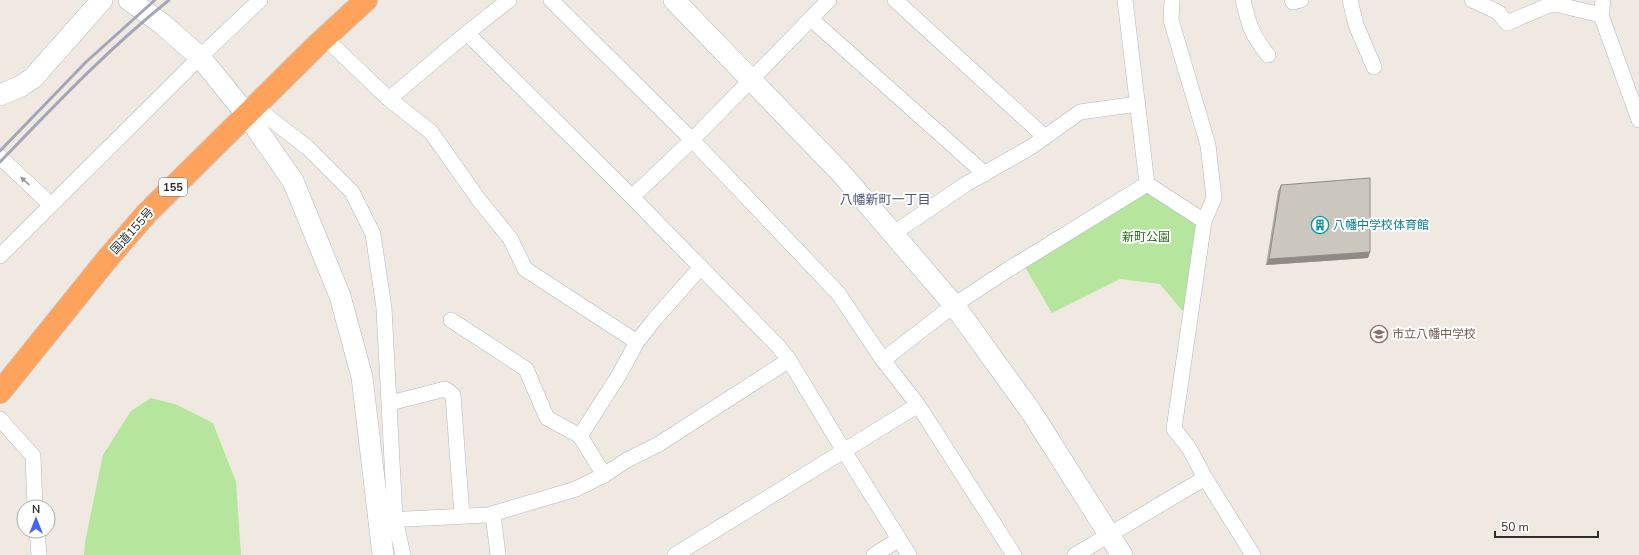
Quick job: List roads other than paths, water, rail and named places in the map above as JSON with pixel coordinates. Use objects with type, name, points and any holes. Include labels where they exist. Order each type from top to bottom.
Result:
[{"type":"highway","name":"国道155号","points":[[1,390],[108,258],[147,213],[325,38],[366,0]]},
{"type":"street","points":[[0,95],[21,86],[33,78],[102,0]]},
{"type":"street","points":[[129,0],[161,23],[200,58],[251,111],[294,181],[340,296],[362,377],[388,520],[403,555]]},
{"type":"street","points":[[0,256],[260,0]]},
{"type":"street","points":[[388,99],[509,0]]},
{"type":"street","points":[[551,0],[692,140],[838,293],[883,360],[918,405],[1014,555]]},
{"type":"street","points":[[674,0],[841,173],[894,233],[954,305],[1032,413],[1122,555]]},
{"type":"street","points":[[632,197],[692,140],[829,0]]},
{"type":"street","points":[[895,0],[1045,137]]},
{"type":"street","points":[[1125,0],[1147,184],[1204,222]]},
{"type":"street","points":[[1172,0],[1170,20],[1208,145],[1214,198],[1204,222],[1174,429],[1189,448],[1205,478],[1253,555]]},
{"type":"street","points":[[1243,0],[1250,30],[1268,55]]},
{"type":"street","points":[[1292,0],[1293,2],[1301,0]]},
{"type":"street","points":[[1350,0],[1356,25],[1374,67]]},
{"type":"street","points":[[1472,0],[1498,12],[1507,23],[1549,5],[1559,5],[1601,15]]},
{"type":"street","points":[[1603,0],[1601,15],[1639,120]]},
{"type":"street","points":[[811,19],[985,174]]},
{"type":"street","points":[[467,33],[632,197],[778,346],[789,360],[909,555]]},
{"type":"street","points":[[325,38],[388,99],[431,132],[479,200],[510,238],[525,269],[637,342]]},
{"type":"street","points":[[894,233],[966,184],[1031,147],[1080,112],[1138,104]]},
{"type":"street","points":[[251,111],[308,148],[352,192],[373,234],[384,308],[390,402],[388,520],[383,555]]},
{"type":"street","points":[[0,157],[51,205]]},
{"type":"street","points":[[883,360],[954,305],[1009,269],[1147,184]]},
{"type":"street","points":[[580,436],[619,374],[637,342],[654,320],[701,267]]},
{"type":"street","points":[[451,320],[526,369],[547,418],[580,436],[604,475]]},
{"type":"street","points":[[388,520],[493,514],[576,489],[659,444],[789,360]]},
{"type":"street","points":[[390,402],[445,389],[453,395],[462,516]]},
{"type":"street","points":[[675,555],[918,405]]},
{"type":"street","points":[[0,419],[33,456],[35,499]]},
{"type":"street","points":[[1075,555],[1205,478]]},
{"type":"street","points":[[493,514],[498,555]]},
{"type":"street","points":[[37,539],[38,555]]},
{"type":"street","points":[[874,555],[899,539]]},
{"type":"railway","points":[[0,151],[86,62],[155,0]]},
{"type":"railway","points":[[0,162],[103,58],[169,0]]},
{"type":"place","name":"八幡中学校体育館","points":[[1320,225]]},
{"type":"place","name":"市立八幡中学校","points":[[1379,334]]},
{"type":"district","name":"八幡新町一丁目","points":[[885,199]]},
{"type":"park label","name":"新町公園","points":[[1146,237]]}]
